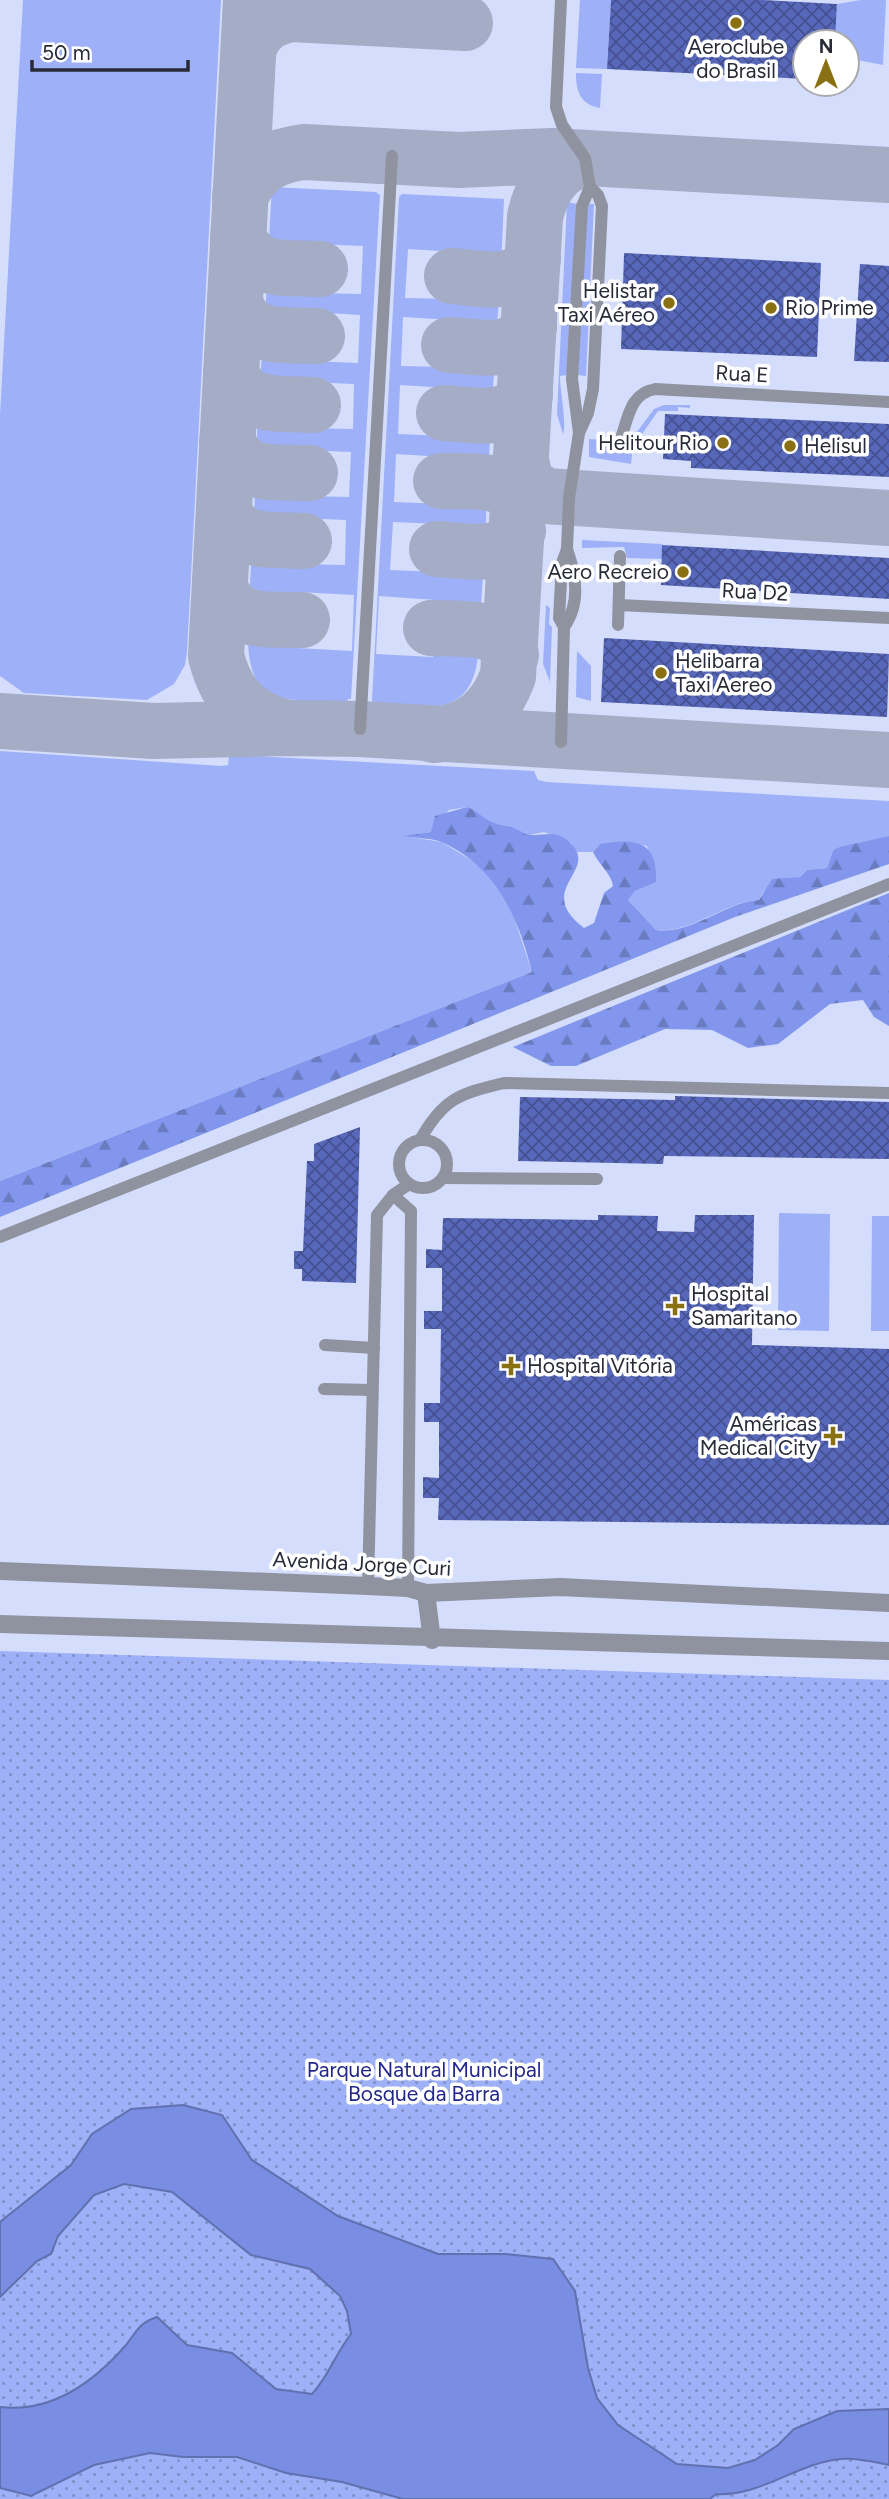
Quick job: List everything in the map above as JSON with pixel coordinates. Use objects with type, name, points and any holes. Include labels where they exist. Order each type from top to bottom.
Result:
[{"type":"street","name":"Avenida Jorge Curi","points":[[0,1571],[408,1588],[426,1593],[560,1587],[889,1603]]},
{"type":"street","points":[[426,1593],[432,1640]]},
{"type":"street","points":[[0,1625],[432,1640],[889,1651]]},
{"type":"lane","points":[[561,0],[556,107],[562,125],[580,147],[585,158],[590,187],[582,206],[572,379],[579,433]]},
{"type":"lane","points":[[360,729],[392,156]]},
{"type":"lane","points":[[561,742],[564,627],[559,618],[562,563],[567,549],[569,498],[579,433],[588,413],[593,389],[602,205],[598,195],[590,187]]},
{"type":"lane","name":"Rua E","points":[[622,436],[635,398],[643,391],[655,389],[889,402]]},
{"type":"lane","points":[[618,625],[620,556]]},
{"type":"lane","name":"Rua D2","points":[[619,605],[889,618]]},
{"type":"lane","points":[[0,1237],[889,884]]},
{"type":"lane","points":[[420,1140],[436,1112],[446,1105],[466,1092],[504,1083],[889,1093]]},
{"type":"lane","points":[[420,1140],[428,1140],[442,1148],[448,1163],[444,1178],[438,1184],[424,1189],[409,1184],[400,1171],[399,1163],[405,1148],[420,1140]]},
{"type":"lane","points":[[444,1178],[597,1179]]},
{"type":"lane","points":[[368,1586],[377,1215],[393,1195],[409,1184]]},
{"type":"lane","points":[[393,1195],[411,1211],[408,1588]]},
{"type":"lane","points":[[325,1345],[374,1348]]},
{"type":"lane","points":[[324,1389],[372,1390]]},
{"type":"green space","points":[[23,0],[221,0],[187,652],[185,665],[174,684],[147,700],[24,693],[0,676],[0,415]]},
{"type":"green space","points":[[580,0],[611,0],[607,69],[576,68]]},
{"type":"green space","points":[[886,0],[883,65],[861,61],[861,28],[836,28],[837,4]]},
{"type":"green space","points":[[576,73],[602,74],[600,108],[588,104],[580,96]]},
{"type":"green space","points":[[272,187],[376,192],[380,195],[351,699],[348,699],[347,703],[305,701],[273,695],[262,687],[254,674],[249,656],[248,630],[296,632],[296,648],[352,651],[354,595],[298,592],[297,606],[249,603],[252,547],[299,550],[300,564],[345,565],[346,520],[300,518],[300,531],[253,528],[256,479],[303,483],[304,496],[349,497],[351,452],[305,450],[304,463],[256,460],[258,411],[307,414],[306,428],[353,429],[354,384],[309,382],[308,394],[259,392],[263,343],[310,346],[309,361],[358,363],[360,315],[312,312],[310,326],[264,324],[268,275],[314,278],[314,293],[361,294],[363,246],[316,244],[315,258],[268,256]]},
{"type":"green space","points":[[402,194],[504,199],[501,269],[455,266],[456,252],[408,249],[405,298],[453,299],[454,286],[500,288],[496,336],[451,334],[452,320],[403,317],[401,366],[449,367],[450,354],[495,356],[492,405],[447,402],[448,388],[400,385],[398,434],[445,436],[446,422],[491,424],[488,473],[444,470],[444,457],[396,454],[394,502],[442,504],[443,491],[487,492],[485,542],[440,539],[440,524],[393,522],[390,570],[438,572],[439,558],[484,561],[480,619],[435,617],[436,600],[379,596],[376,654],[433,657],[434,641],[479,643],[476,668],[470,685],[460,697],[448,704],[433,707],[374,705],[372,700],[399,197]]},
{"type":"green space","points":[[567,202],[577,204],[568,375],[560,376],[563,434],[557,414]]},
{"type":"green space","points":[[590,204],[594,204],[586,376],[578,375],[586,209]]},
{"type":"green space","points":[[664,405],[690,405],[690,408],[678,407],[678,411],[658,411],[633,447],[631,464],[589,457],[589,439],[602,440],[602,444],[628,444],[654,409]]},
{"type":"green space","points":[[582,540],[662,544],[662,559],[627,558],[624,547],[582,548]]},
{"type":"green space","points":[[546,605],[550,608],[549,624],[552,627],[550,682],[543,664]]},
{"type":"green space","points":[[577,651],[591,666],[591,701],[576,697]]},
{"type":"green space","points":[[0,751],[221,766],[228,765],[229,756],[233,755],[534,771],[538,780],[547,782],[889,801],[889,836],[833,850],[827,868],[807,870],[800,877],[776,883],[762,894],[759,900],[734,906],[683,927],[656,930],[628,900],[635,891],[656,881],[647,846],[629,842],[600,844],[593,852],[576,852],[571,843],[544,832],[529,835],[492,823],[467,807],[449,810],[431,832],[404,836],[442,842],[482,867],[509,902],[532,972],[0,1181]]},
{"type":"green space","points":[[467,807],[493,823],[527,834],[554,834],[567,840],[576,851],[578,861],[565,890],[564,902],[570,914],[584,928],[594,923],[604,893],[613,886],[593,852],[600,844],[634,842],[648,850],[656,868],[656,882],[635,891],[628,900],[656,930],[682,928],[734,906],[759,900],[772,879],[800,877],[807,870],[827,868],[833,850],[840,847],[889,836],[889,864],[735,917],[0,1217],[0,1181],[532,972],[512,914],[492,881],[479,867],[444,843],[402,836],[431,832],[435,816]]},
{"type":"green space","points":[[889,893],[889,1026],[874,1017],[863,1000],[830,1004],[778,1044],[748,1048],[712,1030],[665,1029],[576,1066],[551,1066],[513,1047]]},
{"type":"green space","points":[[779,1213],[830,1214],[829,1331],[778,1330]]},
{"type":"green space","points":[[872,1216],[889,1216],[889,1331],[871,1331]]},
{"type":"green space","name":"Parque Natural Municipal Bosque da Barra","points":[[0,1651],[889,1680],[889,2499],[0,2499]]},
{"type":"shaded area","points":[[183,2105],[222,2115],[252,2160],[338,2216],[438,2254],[506,2254],[553,2259],[575,2291],[588,2368],[597,2398],[618,2425],[677,2464],[728,2468],[755,2460],[778,2445],[794,2429],[837,2411],[889,2409],[889,2465],[853,2459],[825,2462],[748,2490],[716,2494],[710,2499],[403,2499],[342,2482],[286,2473],[237,2457],[183,2457],[150,2453],[94,2465],[31,2496],[0,2488],[0,2407],[37,2405],[70,2392],[100,2372],[139,2328],[151,2319],[157,2317],[187,2345],[232,2353],[276,2389],[312,2394],[351,2334],[347,2311],[340,2296],[310,2269],[251,2255],[172,2192],[124,2184],[94,2195],[58,2236],[51,2254],[37,2261],[0,2297],[0,2222],[71,2165],[92,2134],[131,2109]]},
{"type":"building","name":"Aeroclube do Brasil","points":[[611,0],[763,0],[837,4],[836,28],[791,28],[791,78],[607,69]]},
{"type":"building","points":[[624,253],[821,263],[817,357],[621,349]]},
{"type":"building","points":[[860,264],[889,266],[889,362],[854,361]]},
{"type":"building","points":[[665,414],[889,424],[889,477],[691,468],[691,461],[663,459]]},
{"type":"building","points":[[662,545],[889,558],[889,599],[661,585]]},
{"type":"building","points":[[604,638],[889,654],[887,717],[601,702]]},
{"type":"building","points":[[675,1096],[889,1102],[889,1159],[664,1156],[663,1164],[518,1161],[520,1097],[675,1100]]},
{"type":"building","points":[[360,1127],[356,1283],[302,1281],[302,1269],[294,1269],[294,1251],[303,1251],[307,1161],[314,1161],[314,1144]]},
{"type":"building","points":[[598,1215],[658,1216],[657,1231],[694,1232],[695,1215],[754,1215],[752,1345],[889,1349],[889,1525],[438,1520],[439,1498],[423,1498],[423,1477],[439,1478],[439,1422],[424,1422],[424,1403],[440,1403],[441,1329],[424,1329],[424,1311],[442,1311],[442,1268],[426,1268],[426,1249],[442,1250],[443,1218],[598,1220]]},
{"type":"taxiway","points":[[251,0],[216,656],[226,683],[240,703],[260,718],[287,728]]},
{"type":"taxiway","points":[[249,47],[265,24],[291,14],[465,23]]},
{"type":"taxiway","points":[[240,196],[251,177],[265,165],[282,156],[304,152],[459,160],[552,156],[889,175]]},
{"type":"taxiway","points":[[433,735],[459,729],[480,718],[496,700],[508,676],[535,217],[541,197],[551,179],[566,166],[585,158]]},
{"type":"taxiway","points":[[238,236],[244,249],[262,263],[283,268],[320,269]]},
{"type":"taxiway","points":[[452,276],[497,280],[508,278],[518,275],[533,259]]},
{"type":"taxiway","points":[[235,304],[249,325],[268,334],[317,336]]},
{"type":"taxiway","points":[[449,345],[483,348],[504,346],[514,343],[529,327]]},
{"type":"taxiway","points":[[231,372],[244,393],[254,399],[276,404],[313,405]]},
{"type":"taxiway","points":[[444,413],[478,416],[500,414],[510,411],[525,395]]},
{"type":"taxiway","points":[[227,441],[234,453],[251,468],[272,472],[310,473]]},
{"type":"taxiway","points":[[521,461],[526,483],[545,496],[889,518]]},
{"type":"taxiway","points":[[441,481],[475,481],[496,485],[506,489],[520,506]]},
{"type":"taxiway","points":[[224,509],[229,521],[246,535],[268,540],[304,541]]},
{"type":"taxiway","points":[[437,549],[471,552],[493,550],[503,547],[518,531]]},
{"type":"taxiway","points":[[220,588],[226,600],[243,615],[265,619],[302,620]]},
{"type":"taxiway","points":[[431,628],[488,632],[506,644],[511,655]]},
{"type":"taxiway","points":[[0,721],[153,731],[360,729],[889,760]]},
{"type":"place","name":"Aeroclube do Brasil","points":[[736,23]]},
{"type":"place","name":"Helistar Taxi Aéreo","points":[[669,303]]},
{"type":"place","name":"Rio Prime","points":[[771,308]]},
{"type":"place","name":"Helitour Rio","points":[[723,443]]},
{"type":"place","name":"Helisul","points":[[790,446]]},
{"type":"place","name":"Aero Recreio","points":[[683,572]]},
{"type":"place","name":"Helibarra Taxi Aereo","points":[[661,673]]},
{"type":"place","name":"Hospital Samaritano","points":[[675,1306]]},
{"type":"place","name":"Hospital Vitória","points":[[511,1366]]},
{"type":"place","name":"Américas Medical City","points":[[833,1436]]}]
